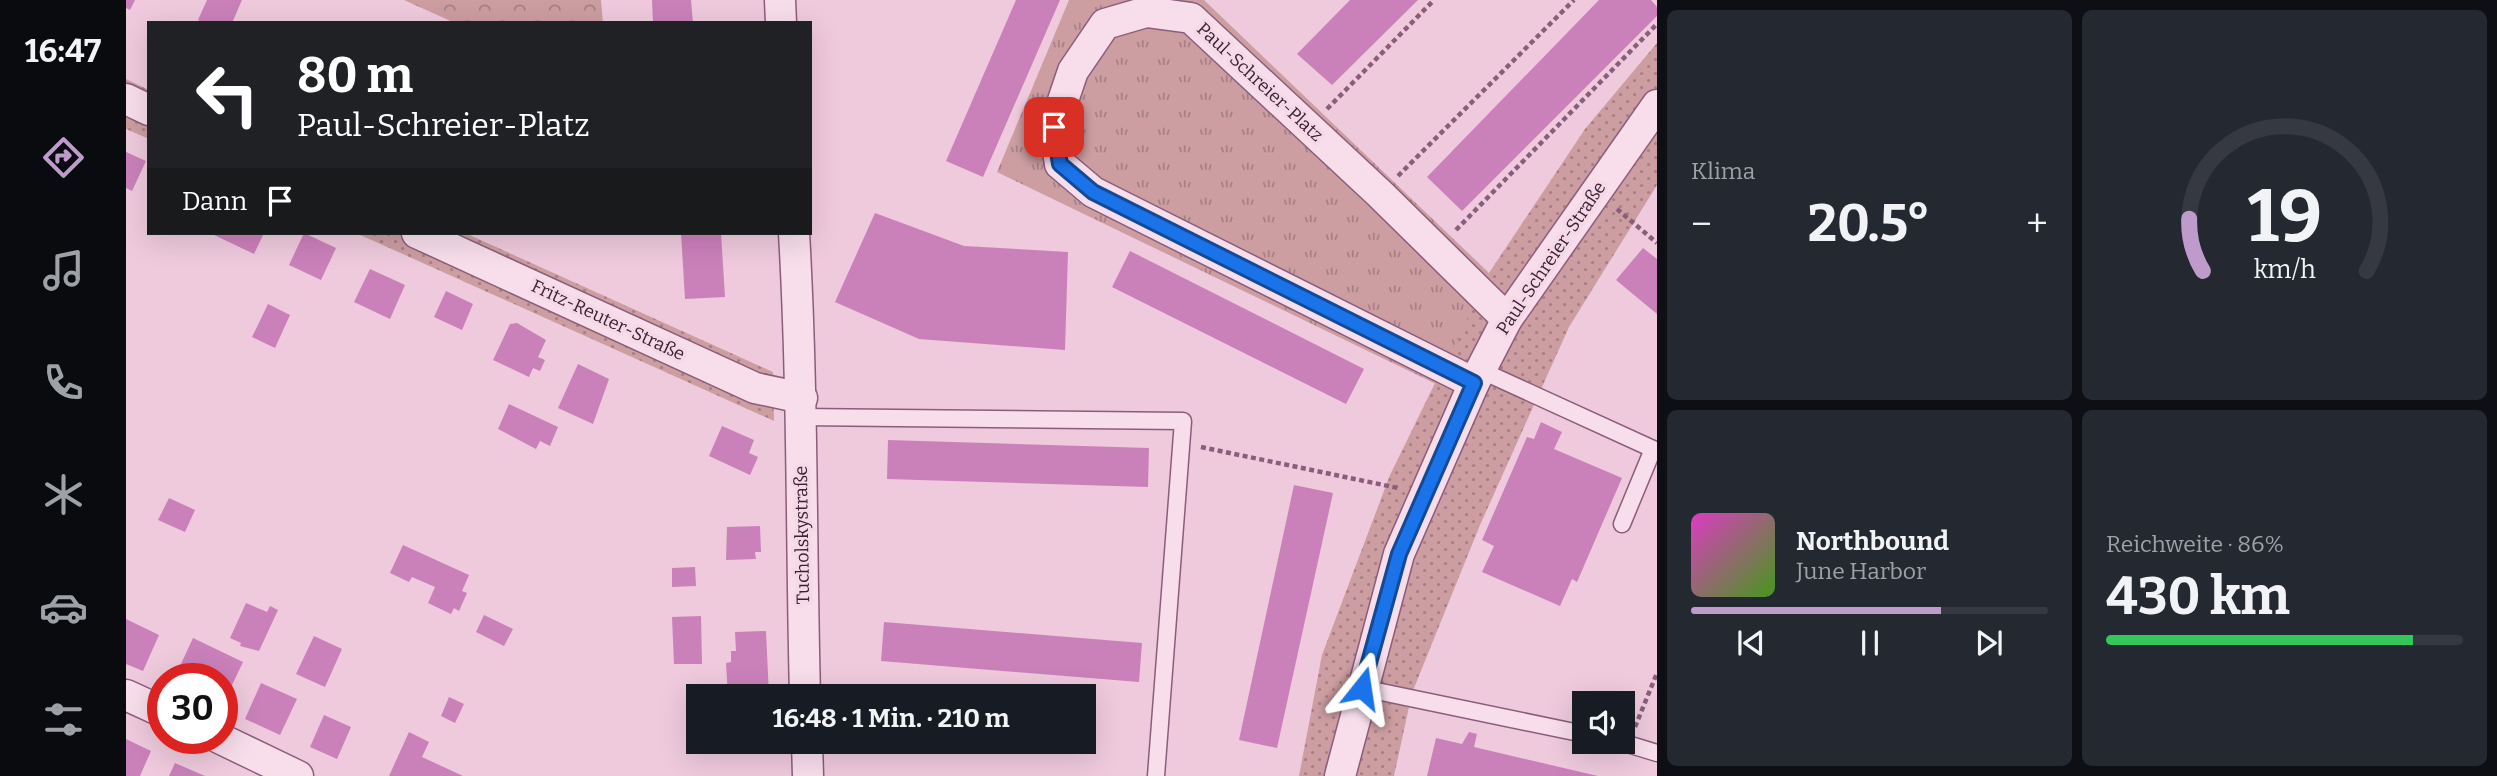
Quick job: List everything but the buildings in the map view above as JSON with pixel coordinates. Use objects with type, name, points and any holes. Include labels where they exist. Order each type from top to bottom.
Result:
[{"type":"street","points":[[780,0],[781,21]]},
{"type":"street","name":"Paul-Schreier-Platz","points":[[1477,376],[1093,192],[1060,164],[1054,127],[1073,71],[1105,24],[1146,12],[1191,18],[1380,194],[1507,319]]},
{"type":"street","points":[[126,99],[147,109]]},
{"type":"street","name":"Paul-Schreier-Straße","points":[[1340,776],[1399,554],[1423,493],[1477,376],[1507,319],[1657,105]]},
{"type":"street","name":"Fritz-Reuter-Straße","points":[[421,235],[755,388],[801,396]]},
{"type":"street","name":"Tucholskystraße","points":[[794,235],[801,396],[806,684]]},
{"type":"street","points":[[126,695],[147,705]]},
{"type":"street","points":[[238,747],[298,776]]},
{"type":"street","points":[[807,754],[808,776]]},
{"type":"lane","points":[[1477,376],[1653,449],[1622,524]]},
{"type":"lane","points":[[801,396],[1183,421],[1156,776]]},
{"type":"lane","points":[[1362,688],[1572,731]]},
{"type":"lane","points":[[1635,746],[1657,753]]},
{"type":"path","points":[[1309,127],[1434,0]]},
{"type":"path","points":[[1380,194],[1574,0]]},
{"type":"path","points":[[1436,251],[1657,24]]},
{"type":"path","points":[[1595,191],[1657,243]]},
{"type":"path","points":[[1183,444],[1423,493]]},
{"type":"path","points":[[1635,720],[1657,673]]},
{"type":"green space","points":[[404,0],[601,0],[603,21],[451,21]]},
{"type":"green space","points":[[1069,0],[1204,0],[1489,273],[1436,384],[997,172]]},
{"type":"green space","points":[[1657,43],[1657,185],[1569,327],[1480,525],[1412,693],[1394,776],[1299,776],[1322,655],[1390,475],[1489,273],[1585,129]]},
{"type":"green space","points":[[126,79],[147,89],[147,138],[126,129]]},
{"type":"green space","points":[[360,235],[469,235],[773,372],[774,421]]},
{"type":"route","points":[[1054,127],[1060,164],[1093,192],[1474,383],[1423,493],[1399,554],[1362,688]]}]
